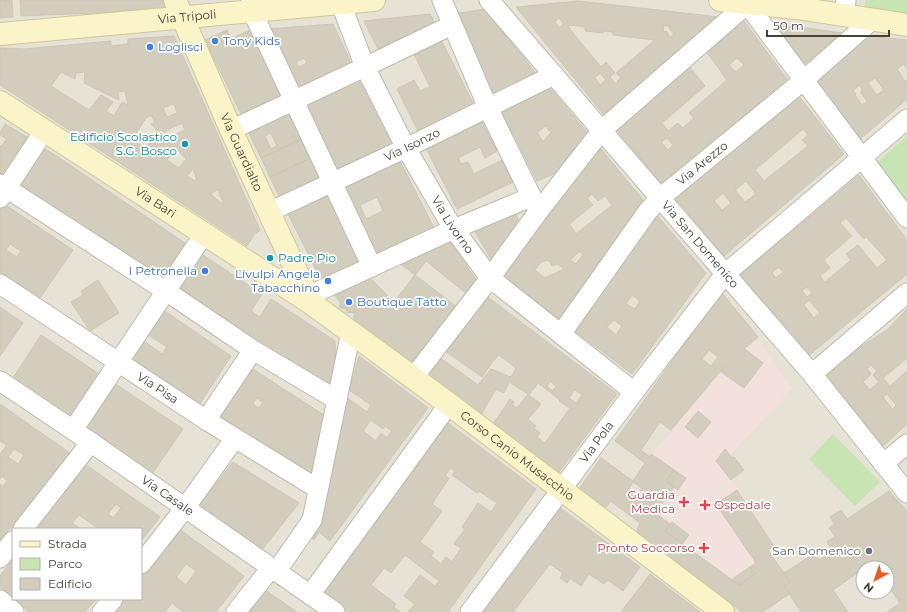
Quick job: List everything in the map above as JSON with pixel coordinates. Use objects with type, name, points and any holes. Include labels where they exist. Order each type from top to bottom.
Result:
[{"type":"street","name":"Via Tripoli","points":[[0,34],[178,8],[374,0]]},
{"type":"street","points":[[442,0],[488,108],[535,204]]},
{"type":"street","name":"Via San Domenico","points":[[489,0],[812,374],[907,493]]},
{"type":"street","points":[[720,0],[845,8],[872,19],[907,25]]},
{"type":"street","name":"Via Livorno","points":[[341,2],[365,67],[406,148],[454,229],[490,278],[634,392]]},
{"type":"street","points":[[756,3],[804,80],[907,218]]},
{"type":"street","points":[[413,378],[490,278],[535,204],[602,130],[756,3]]},
{"type":"street","points":[[252,6],[294,101],[372,267]]},
{"type":"street","name":"Via Guardialto","points":[[178,8],[231,130],[309,299]]},
{"type":"street","name":"Via Arezzo","points":[[561,334],[648,211],[660,198],[804,80],[872,19]]},
{"type":"street","points":[[231,130],[452,24]]},
{"type":"street","name":"Via Isonzo","points":[[269,212],[406,148],[554,75]]},
{"type":"street","name":"Via Bari","points":[[0,102],[204,234],[309,299]]},
{"type":"street","name":"Via Pola","points":[[470,612],[560,490],[725,274],[907,119]]},
{"type":"street","points":[[44,131],[2,190],[166,291],[253,350],[336,400]]},
{"type":"street","points":[[309,299],[372,267],[454,229],[535,204]]},
{"type":"street","points":[[73,430],[204,234]]},
{"type":"street","name":"Via Pisa","points":[[0,284],[206,420],[318,489]]},
{"type":"street","points":[[812,374],[907,293]]},
{"type":"street","name":"Corso Canio Musacchio","points":[[309,299],[723,612]]},
{"type":"street","points":[[236,612],[274,570],[312,520],[351,332]]},
{"type":"street","points":[[206,420],[253,350]]},
{"type":"street","name":"Via Casale","points":[[0,381],[91,442],[335,612]]},
{"type":"street","points":[[310,595],[449,404]]},
{"type":"street","points":[[142,563],[185,508],[235,438]]},
{"type":"street","points":[[23,528],[91,442]]},
{"type":"street","points":[[883,464],[907,444]]},
{"type":"street","points":[[0,558],[12,542]]},
{"type":"street","points":[[0,600],[14,612]]},
{"type":"street","points":[[102,612],[112,600]]},
{"type":"shaded area","points":[[0,0],[907,0],[907,612],[0,612]]},
{"type":"shaded area","name":"Ospedale","points":[[758,339],[792,388],[722,465],[775,545],[768,550],[790,582],[784,586],[789,594],[762,612],[640,535],[683,475],[652,454],[730,362]]},
{"type":"green space","points":[[865,0],[907,0],[907,20],[864,13]]},
{"type":"green space","points":[[907,136],[907,202],[877,162]]},
{"type":"green space","points":[[833,434],[880,482],[855,506],[809,459]]},
{"type":"building","points":[[0,0],[12,0],[13,17],[0,18]]},
{"type":"building","points":[[20,0],[163,0],[167,10],[21,16]]},
{"type":"building","points":[[579,1],[719,17],[604,115],[516,7]],"holes":[[[559,18],[564,24],[559,28],[555,22]],[[570,25],[585,27],[585,31],[603,33],[603,31],[613,32],[613,35],[655,40],[616,73],[621,78],[616,84],[610,77],[615,73],[606,62],[601,67],[568,27]],[[664,25],[671,27],[669,28],[674,34],[670,37],[666,31],[663,33]],[[600,73],[606,80],[600,85],[595,78]]]},
{"type":"building","points":[[485,9],[539,77],[495,96],[454,14]]},
{"type":"building","points":[[430,14],[435,24],[380,53],[364,21]]},
{"type":"building","points":[[744,21],[787,79],[663,185],[614,127],[689,66],[705,86],[662,123],[668,131],[678,123],[683,128],[694,118],[689,113],[727,80],[706,51]],"holes":[[[737,58],[744,65],[736,72],[729,65]],[[667,138],[673,145],[668,150],[661,142]]]},
{"type":"building","points":[[771,23],[842,33],[802,66]]},
{"type":"building","points":[[333,24],[353,67],[298,93],[268,29]],"holes":[[[304,58],[307,63],[299,67],[296,62]]]},
{"type":"building","points":[[227,30],[231,39],[250,30],[283,100],[243,118],[205,40]]},
{"type":"building","name":"Edificio Scolastico S.G. Bosco","points":[[174,36],[260,230],[254,235],[247,246],[0,85],[0,48],[24,49],[111,41],[111,46],[128,44],[128,39]],"holes":[[[61,72],[75,79],[76,73],[85,72],[84,83],[119,100],[118,92],[125,91],[128,105],[122,102],[114,116],[106,111],[113,102],[101,95],[89,110],[51,86]],[[174,104],[177,113],[167,117],[163,108]],[[151,115],[155,122],[151,124],[157,130],[146,148],[132,140],[146,118]],[[182,123],[185,130],[168,138],[165,131]],[[176,148],[186,159],[179,168],[167,160]],[[193,169],[197,180],[195,181],[187,176]],[[218,190],[224,205],[210,194]]]},
{"type":"building","points":[[868,36],[907,40],[907,69],[904,64],[897,69],[905,81],[907,80],[907,99],[858,141],[813,83]],"holes":[[[875,78],[884,90],[877,95],[868,83]],[[859,86],[862,89],[861,93],[867,101],[862,105],[853,90]]]},
{"type":"building","points":[[440,38],[474,105],[419,133],[397,89],[414,80],[420,91],[430,87],[413,52]]},
{"type":"building","points":[[359,80],[392,145],[335,171],[317,132],[319,130],[314,125],[309,112],[308,104]]},
{"type":"building","points":[[550,88],[588,133],[558,172],[537,181],[501,110]],"holes":[[[546,126],[549,131],[555,127],[543,142],[537,132]]]},
{"type":"building","points":[[798,95],[844,154],[724,256],[676,199],[789,100]],"holes":[[[803,129],[808,135],[802,140],[808,146],[764,181],[755,170]],[[746,181],[756,194],[745,202],[735,190]],[[723,193],[731,203],[722,210],[714,201]]]},
{"type":"building","points":[[289,114],[301,139],[261,158],[249,133]],"holes":[[[271,133],[277,146],[271,149],[265,136]]]},
{"type":"building","points":[[480,118],[497,151],[485,158],[480,147],[458,158],[461,164],[468,162],[474,174],[502,160],[513,182],[457,209],[425,146]]},
{"type":"building","points":[[5,124],[27,137],[2,174],[0,173],[0,146],[7,139],[0,135],[0,133]]},
{"type":"building","points":[[301,139],[311,158],[270,177],[261,158]]},
{"type":"building","points":[[597,144],[643,200],[559,319],[522,291],[506,276],[506,269]],"holes":[[[592,194],[598,201],[605,196],[612,205],[576,234],[569,224],[593,205],[587,198]],[[580,251],[583,255],[576,264],[570,260]],[[549,260],[552,266],[558,264],[564,269],[545,278],[535,270],[541,262]]]},
{"type":"building","points":[[41,147],[185,243],[161,281],[16,185]]},
{"type":"building","points":[[311,158],[321,178],[280,198],[270,177]]},
{"type":"building","points":[[399,159],[434,228],[374,257],[340,183]],"holes":[[[377,197],[383,211],[366,219],[360,205]]]},
{"type":"building","points":[[859,175],[907,240],[907,274],[807,357],[739,276]],"holes":[[[846,218],[864,239],[866,237],[887,260],[877,268],[858,245],[846,254],[851,260],[825,282],[820,276],[830,268],[824,260],[852,236],[840,223]],[[779,267],[783,272],[776,278],[772,273]],[[807,287],[812,293],[807,297],[802,291]],[[809,300],[820,313],[814,318],[804,305]]]},
{"type":"building","points":[[327,189],[360,262],[323,283],[286,210]]},
{"type":"building","points":[[4,204],[73,250],[40,298],[0,272],[0,210]],"holes":[[[10,244],[21,251],[17,257],[6,250]]]},
{"type":"building","points":[[512,205],[519,222],[492,261],[471,225]]},
{"type":"building","points":[[656,214],[706,273],[632,374],[575,331]],"holes":[[[632,295],[640,301],[635,309],[626,304]],[[614,320],[622,326],[616,335],[607,327]]]},
{"type":"building","points":[[447,237],[477,281],[467,294],[426,261],[415,275],[396,261]]},
{"type":"building","points":[[197,251],[262,294],[251,311],[260,317],[271,299],[335,341],[336,379],[333,393],[173,289]]},
{"type":"building","points":[[367,275],[394,302],[415,275],[457,307],[412,366],[367,332],[358,323],[353,323],[355,313],[346,312],[347,309],[340,308],[340,302],[335,296],[347,283]]},
{"type":"building","points":[[98,280],[119,313],[90,331],[71,302],[83,295],[81,291]]},
{"type":"building","points":[[722,293],[758,337],[728,362],[671,430],[660,422],[641,450],[650,457],[651,454],[674,470],[666,481],[674,487],[655,513],[670,524],[665,531],[739,585],[755,574],[750,567],[756,563],[716,504],[737,490],[774,546],[768,550],[790,582],[784,586],[789,594],[763,612],[742,612],[640,535],[637,529],[640,523],[611,501],[603,511],[577,492],[601,458],[633,481],[645,463],[615,441]],"holes":[[[709,350],[718,357],[711,366],[702,359]],[[633,482],[642,488],[636,497],[628,490]]]},
{"type":"building","points":[[485,295],[617,394],[556,476],[491,427],[510,399],[514,402],[512,405],[517,408],[528,394],[509,382],[504,393],[496,389],[479,418],[424,377],[439,357],[478,385],[491,369],[511,377],[516,368],[499,355],[482,377],[444,350]],"holes":[[[550,381],[556,386],[553,391],[547,386]],[[538,383],[560,400],[559,401],[570,408],[545,443],[537,437],[540,433],[534,428],[536,426],[528,419],[541,404],[529,395]],[[575,390],[582,395],[576,403],[569,398]]]},
{"type":"building","points":[[0,307],[23,323],[0,356]]},
{"type":"building","points":[[160,308],[231,356],[199,405],[127,357],[140,338],[162,354],[167,347],[144,332]]},
{"type":"building","points":[[907,309],[907,358],[883,378],[890,386],[907,371],[907,424],[883,446],[825,376],[865,344],[887,330]],"holes":[[[871,365],[877,371],[873,375],[879,382],[870,390],[863,382],[871,374],[867,369]],[[887,394],[896,405],[893,410],[883,397]]]},
{"type":"building","points":[[41,335],[99,374],[70,418],[13,378]]},
{"type":"building","points":[[745,349],[763,363],[744,388],[720,371]]},
{"type":"building","points":[[359,356],[428,408],[330,541],[319,532],[314,540],[310,536],[347,398],[367,412],[371,405],[349,390]],"holes":[[[371,420],[383,429],[385,426],[392,431],[387,438],[381,433],[376,441],[363,431]]]},
{"type":"building","points":[[250,367],[327,417],[313,476],[218,417]],"holes":[[[257,398],[263,403],[259,408],[253,404]]]},
{"type":"building","points":[[111,381],[183,429],[152,474],[81,426]]},
{"type":"building","points":[[0,404],[73,455],[0,540],[0,484],[3,486],[7,481],[2,476],[0,479],[0,454],[7,445],[0,441]],"holes":[[[14,449],[24,455],[18,464],[8,457]]]},
{"type":"building","points":[[698,411],[711,422],[698,438],[685,427]]},
{"type":"building","points":[[448,423],[536,489],[448,612],[408,612],[415,604],[404,596],[420,575],[435,586],[439,581],[405,555],[391,573],[384,568],[371,585],[396,604],[394,607],[400,612],[349,612],[323,594]],"holes":[[[451,468],[455,471],[452,475],[477,493],[479,491],[497,503],[491,512],[478,503],[462,527],[465,529],[454,544],[461,548],[452,562],[446,557],[441,564],[431,556],[434,552],[420,542],[442,511],[432,504],[449,478],[445,476]]]},
{"type":"building","points":[[725,449],[732,458],[734,457],[744,470],[731,480],[716,461]]},
{"type":"building","points":[[233,462],[299,503],[261,551],[198,507]]},
{"type":"building","points":[[85,464],[160,517],[142,540],[142,528],[98,528],[79,515],[72,523],[80,528],[37,528]],"holes":[[[116,504],[121,508],[113,518],[108,514]]]},
{"type":"building","points":[[674,470],[686,478],[678,490],[666,481]]},
{"type":"building","name":"San Domenico","points":[[889,491],[907,511],[907,612],[887,612],[900,603],[895,596],[895,560],[855,560],[855,575],[833,590],[848,612],[801,612],[784,586],[790,582],[784,573],[815,553],[819,560],[833,550],[827,542],[835,536],[829,528],[834,524],[830,517],[841,510],[847,519]]},
{"type":"building","points":[[556,505],[640,567],[623,591],[608,580],[604,584],[589,574],[581,586],[550,564],[513,612],[477,612]]},
{"type":"building","points":[[672,522],[689,535],[682,544],[665,531]]},
{"type":"building","points":[[179,529],[244,576],[216,612],[183,612],[172,603],[165,612],[114,612],[124,600],[142,600],[142,577]],"holes":[[[186,564],[196,571],[186,585],[176,577]]]},
{"type":"building","points":[[12,560],[12,597],[0,587],[0,576]]},
{"type":"building","points":[[750,567],[755,574],[739,585],[731,580]]},
{"type":"building","points":[[563,573],[571,578],[567,583],[560,578]]},
{"type":"building","points":[[650,574],[700,612],[621,612]]},
{"type":"building","points":[[261,587],[297,612],[241,612]]},
{"type":"building","points":[[15,600],[95,600],[85,612],[29,612]]},
{"type":"place","name":"Tony Kids","points":[[215,41]]},
{"type":"place","name":"Loglisci","points":[[150,47]]},
{"type":"place","name":"Edificio Scolastico S.G. Bosco","points":[[185,144]]},
{"type":"place","name":"Padre Pio","points":[[270,258]]},
{"type":"place","name":"I Petronella","points":[[205,271]]},
{"type":"place","name":"Livulpi Angela Tabacchino","points":[[328,281]]},
{"type":"place","name":"Boutique Tatto","points":[[349,302]]},
{"type":"place","name":"Guardia Medica","points":[[684,502]]},
{"type":"place","name":"Ospedale","points":[[705,505]]},
{"type":"place","name":"Pronto Soccorso","points":[[704,548]]},
{"type":"place","name":"San Domenico","points":[[869,551]]}]
